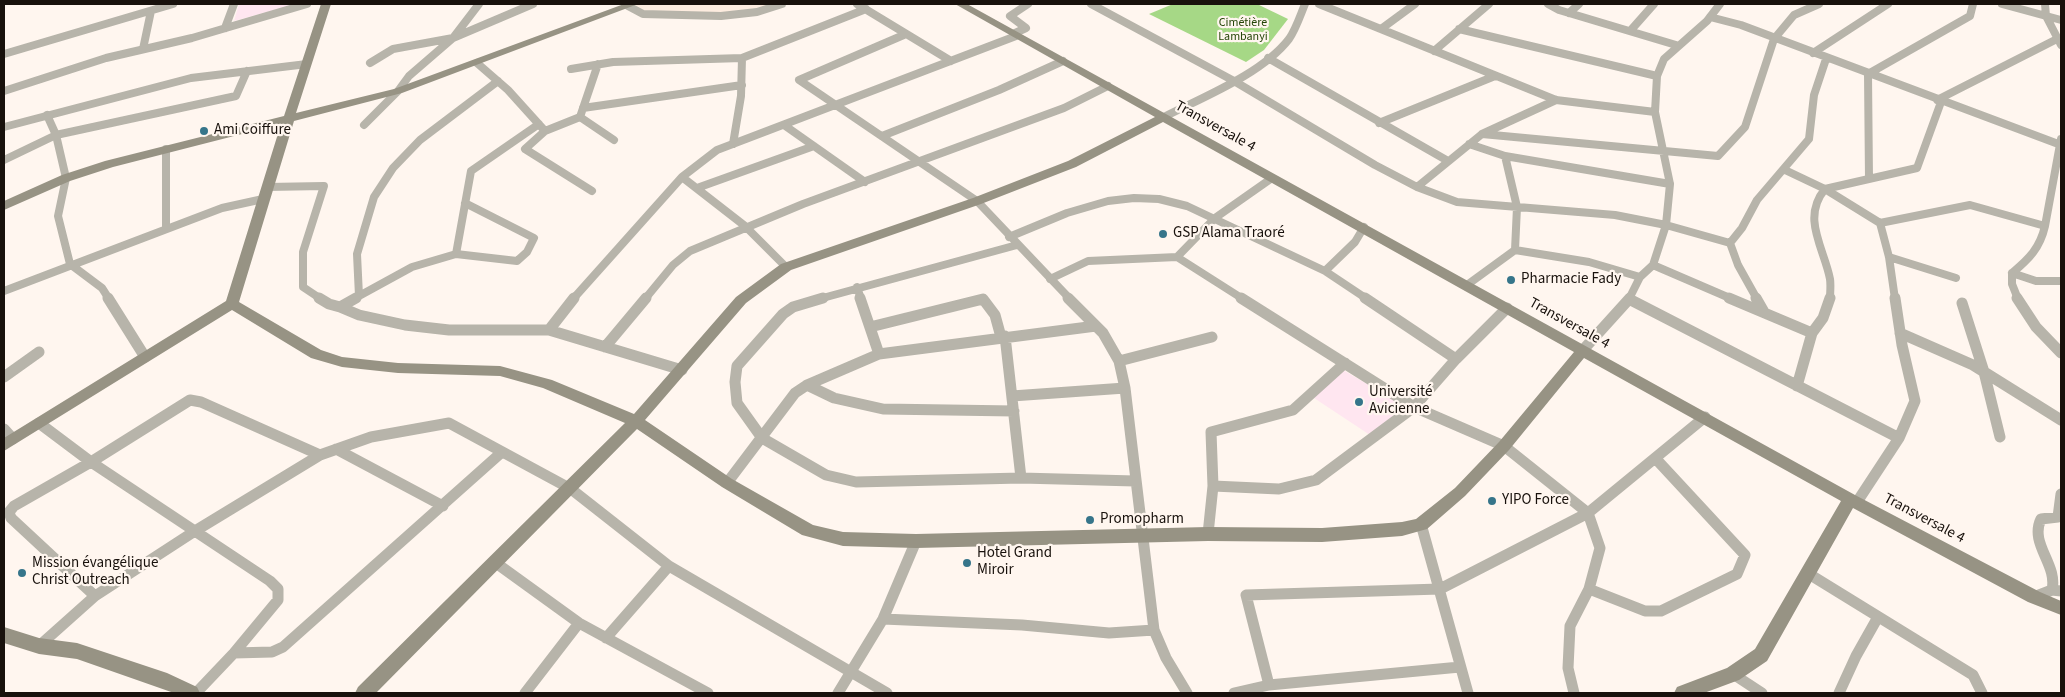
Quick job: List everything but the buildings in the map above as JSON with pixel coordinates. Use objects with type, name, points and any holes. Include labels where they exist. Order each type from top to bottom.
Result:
[{"type":"street","points":[[4,54],[173,4]]},
{"type":"street","points":[[225,28],[234,4]]},
{"type":"street","points":[[4,91],[106,58],[225,28],[307,4]]},
{"type":"street","points":[[7,437],[39,422],[232,304],[265,193],[326,4]]},
{"type":"street","points":[[364,125],[398,91],[409,76],[452,38],[479,4]]},
{"type":"street","points":[[370,63],[393,49],[452,38],[533,4]]},
{"type":"street","points":[[4,206],[66,178],[166,149],[398,91],[477,63],[623,6],[642,14],[722,16],[757,12],[782,4]]},
{"type":"street","points":[[857,4],[951,61]]},
{"type":"street","name":"Transversale 4","points":[[960,4],[1854,500],[2034,597],[2061,608]]},
{"type":"street","points":[[550,330],[574,297],[682,177],[717,150],[1014,35],[1026,28],[1010,16],[1028,4]]},
{"type":"street","points":[[1091,4],[1234,81],[1374,165],[1417,187],[1457,202],[1615,215],[1666,225],[1730,244]]},
{"type":"street","points":[[364,693],[636,421],[741,300],[786,267],[977,200],[1072,164],[1234,81],[1268,58],[1288,41],[1305,4]]},
{"type":"street","points":[[1319,4],[1556,100],[1655,112]]},
{"type":"street","points":[[1381,29],[1415,4]]},
{"type":"street","points":[[1434,51],[1489,4]]},
{"type":"street","points":[[1548,4],[1569,13],[1676,45]]},
{"type":"street","points":[[1569,13],[1579,4]]},
{"type":"street","points":[[1631,30],[1654,4]]},
{"type":"street","points":[[232,304],[316,354],[342,362],[398,368],[500,371],[547,384],[636,421],[727,483],[808,530],[826,536],[916,541],[1208,534],[1366,533],[1402,529],[1421,524],[1460,492],[1504,446],[1583,350],[1629,299],[1640,277],[1653,265],[1666,225],[1670,184],[1655,112],[1657,76],[1664,59],[1676,45],[1710,17],[1720,4]]},
{"type":"street","points":[[1482,134],[1718,156],[1745,127],[1774,39],[1794,15],[1819,4]]},
{"type":"street","points":[[1813,53],[1888,4]]},
{"type":"street","points":[[1868,74],[1970,16],[1973,4]]},
{"type":"street","points":[[2002,4],[2061,20]]},
{"type":"street","points":[[1797,386],[1812,333],[1823,318],[1830,300],[1830,280],[1814,226],[1816,200],[1826,189],[1917,168],[1939,101],[2059,42],[2046,16],[2046,4]]},
{"type":"street","points":[[570,69],[598,64],[742,58],[866,9]]},
{"type":"street","points":[[143,49],[151,11]]},
{"type":"street","points":[[1710,17],[1741,25],[1939,101],[2061,142],[2042,244],[2037,254],[2012,273],[2011,282],[2018,299],[2039,331],[2061,352]]},
{"type":"street","points":[[1459,29],[1657,76]]},
{"type":"street","points":[[906,34],[799,80],[977,200],[1013,241],[1103,333],[1119,361],[1125,388],[1154,630],[1166,658],[1187,693]]},
{"type":"street","points":[[733,144],[742,85],[742,58]]},
{"type":"street","points":[[1268,58],[1448,161]]},
{"type":"street","points":[[1730,244],[1757,200],[1785,170],[1809,139],[1814,95],[1826,58]]},
{"type":"street","points":[[882,136],[999,90],[1063,61]]},
{"type":"street","points":[[477,63],[498,81],[542,127]]},
{"type":"street","points":[[4,127],[191,78],[307,64]]},
{"type":"street","points":[[580,117],[598,64]]},
{"type":"street","points":[[4,160],[56,135],[236,96],[247,71]]},
{"type":"street","points":[[1868,74],[1869,179]]},
{"type":"street","points":[[1379,123],[1495,76]]},
{"type":"street","points":[[358,296],[357,254],[374,197],[393,168],[420,140],[465,104],[498,81]]},
{"type":"street","points":[[583,108],[742,85]]},
{"type":"street","points":[[605,347],[673,265],[690,251],[745,226],[1064,108],[1108,86]]},
{"type":"street","points":[[1417,187],[1482,134],[1556,100]]},
{"type":"street","points":[[47,115],[56,135],[66,178],[58,216],[70,264],[102,288],[145,357]]},
{"type":"street","points":[[456,254],[471,171],[542,127],[580,117],[614,140]]},
{"type":"street","points":[[784,125],[865,182]]},
{"type":"street","points":[[542,127],[526,149],[592,191]]},
{"type":"street","points":[[1469,144],[1505,156],[1670,184]]},
{"type":"street","points":[[697,188],[814,146]]},
{"type":"street","points":[[166,149],[166,228]]},
{"type":"street","points":[[1505,156],[1517,207],[1516,250]]},
{"type":"street","points":[[1785,170],[1826,189],[1867,218],[1880,223],[1970,205],[2045,226]]},
{"type":"street","points":[[682,177],[745,226],[786,267]]},
{"type":"street","points":[[1177,257],[1215,218],[1272,178]]},
{"type":"street","points":[[4,291],[70,264],[265,193],[324,186],[303,252],[303,287],[329,304],[359,315],[405,325],[449,330],[550,330],[682,370]]},
{"type":"street","points":[[1135,481],[1021,478],[856,482],[826,475],[762,438],[737,403],[735,382],[737,366],[783,314],[793,307],[1013,241],[1067,213],[1108,201],[1134,198],[1159,199],[1188,206],[1325,271],[1456,359]]},
{"type":"street","points":[[340,307],[412,267],[456,254],[517,261],[527,252],[534,238],[465,203]]},
{"type":"street","points":[[1683,693],[1733,674],[1761,655],[1854,500],[1899,438],[1915,402],[1900,333],[1889,256],[1880,223]]},
{"type":"street","points":[[1325,271],[1355,242],[1364,227]]},
{"type":"street","points":[[1730,244],[1738,265],[1764,312]]},
{"type":"street","points":[[1467,286],[1516,250],[1589,262],[1640,277]]},
{"type":"street","points":[[1889,256],[1956,278]]},
{"type":"street","points":[[1050,278],[1088,261],[1177,257],[1267,316],[1414,407],[1504,446],[1588,513],[1600,548],[1589,589],[1570,626],[1568,668],[1574,693]]},
{"type":"street","points":[[1653,265],[1812,333]]},
{"type":"street","points":[[2012,273],[2030,280],[2050,284],[2061,281]]},
{"type":"street","points":[[857,287],[879,354]]},
{"type":"street","points":[[870,326],[983,299],[995,315],[1003,336],[1021,478]]},
{"type":"street","points":[[1629,299],[1899,438]]},
{"type":"street","points":[[1962,303],[1984,372],[2000,437]]},
{"type":"street","points":[[1213,486],[1284,490],[1302,486],[1316,480],[1414,407],[1456,359],[1507,308]]},
{"type":"street","points":[[727,483],[794,393],[807,385],[879,354],[1003,336],[1096,326]]},
{"type":"street","points":[[1900,333],[1984,372],[2061,420]]},
{"type":"street","points":[[1119,361],[1212,337]]},
{"type":"street","points":[[4,377],[39,352]]},
{"type":"street","points":[[1208,534],[1213,486],[1211,432],[1293,410],[1345,363]]},
{"type":"street","points":[[807,385],[834,398],[884,409],[1014,411]]},
{"type":"street","points":[[1012,396],[1125,388]]},
{"type":"street","points":[[95,596],[11,518],[9,512],[14,506],[91,462],[190,400],[201,402],[320,456]]},
{"type":"street","points":[[1269,685],[1246,595],[1440,589],[1588,513],[1706,417]]},
{"type":"street","points":[[39,422],[91,462],[270,580],[278,589],[278,600],[234,653],[196,693]]},
{"type":"street","points":[[39,646],[95,596],[195,531],[320,456],[371,436],[449,422],[570,489],[669,566],[850,674],[887,693]]},
{"type":"street","points":[[336,449],[444,506]]},
{"type":"street","points":[[234,653],[272,652],[283,647],[444,506],[502,452]]},
{"type":"street","points":[[1589,589],[1645,611],[1661,611],[1737,574],[1745,555],[1656,459]]},
{"type":"street","points":[[2034,597],[2057,590],[2037,534],[2037,524],[2041,519],[2058,517],[2061,494]]},
{"type":"street","points":[[1421,524],[1468,693]]},
{"type":"street","points":[[838,693],[883,619],[916,541]]},
{"type":"street","points":[[496,563],[579,623],[708,693]]},
{"type":"street","points":[[606,638],[669,566]]},
{"type":"street","points":[[1809,574],[1973,675],[1982,693]]},
{"type":"street","points":[[1839,693],[1856,656],[1878,617]]},
{"type":"street","points":[[883,619],[1022,625],[1109,633],[1154,630]]},
{"type":"street","points":[[532,690],[579,623]]},
{"type":"street","points":[[4,635],[39,646],[77,651],[167,681],[191,693]]},
{"type":"street","points":[[1234,693],[1269,685],[1460,667]]},
{"type":"street","points":[[1733,674],[1762,693]]},
{"type":"shaded area","points":[[239,4],[289,4],[289,6],[234,21]]},
{"type":"shaded area","points":[[628,4],[780,4],[717,15],[647,12]]},
{"type":"shaded area","name":"Université Avicienne","points":[[1343,370],[1405,406],[1370,435],[1314,398]]},
{"type":"green space","name":"Cimétière Lambanyi","points":[[1173,4],[1257,4],[1288,19],[1264,50],[1246,62],[1149,14]]},
{"type":"place","name":"Ami Coiffure","points":[[204,131]]},
{"type":"place","name":"GSP Alama Traoré","points":[[1163,234]]},
{"type":"place","name":"Pharmacie Fady","points":[[1511,280]]},
{"type":"place","name":"Université Avicienne","points":[[1359,402]]},
{"type":"place","name":"YIPO Force","points":[[1492,501]]},
{"type":"place","name":"Promopharm","points":[[1090,520]]},
{"type":"place","name":"Hotel Grand Miroir","points":[[967,563]]},
{"type":"place","name":"Mission évangélique Christ Outreach","points":[[22,573]]}]
